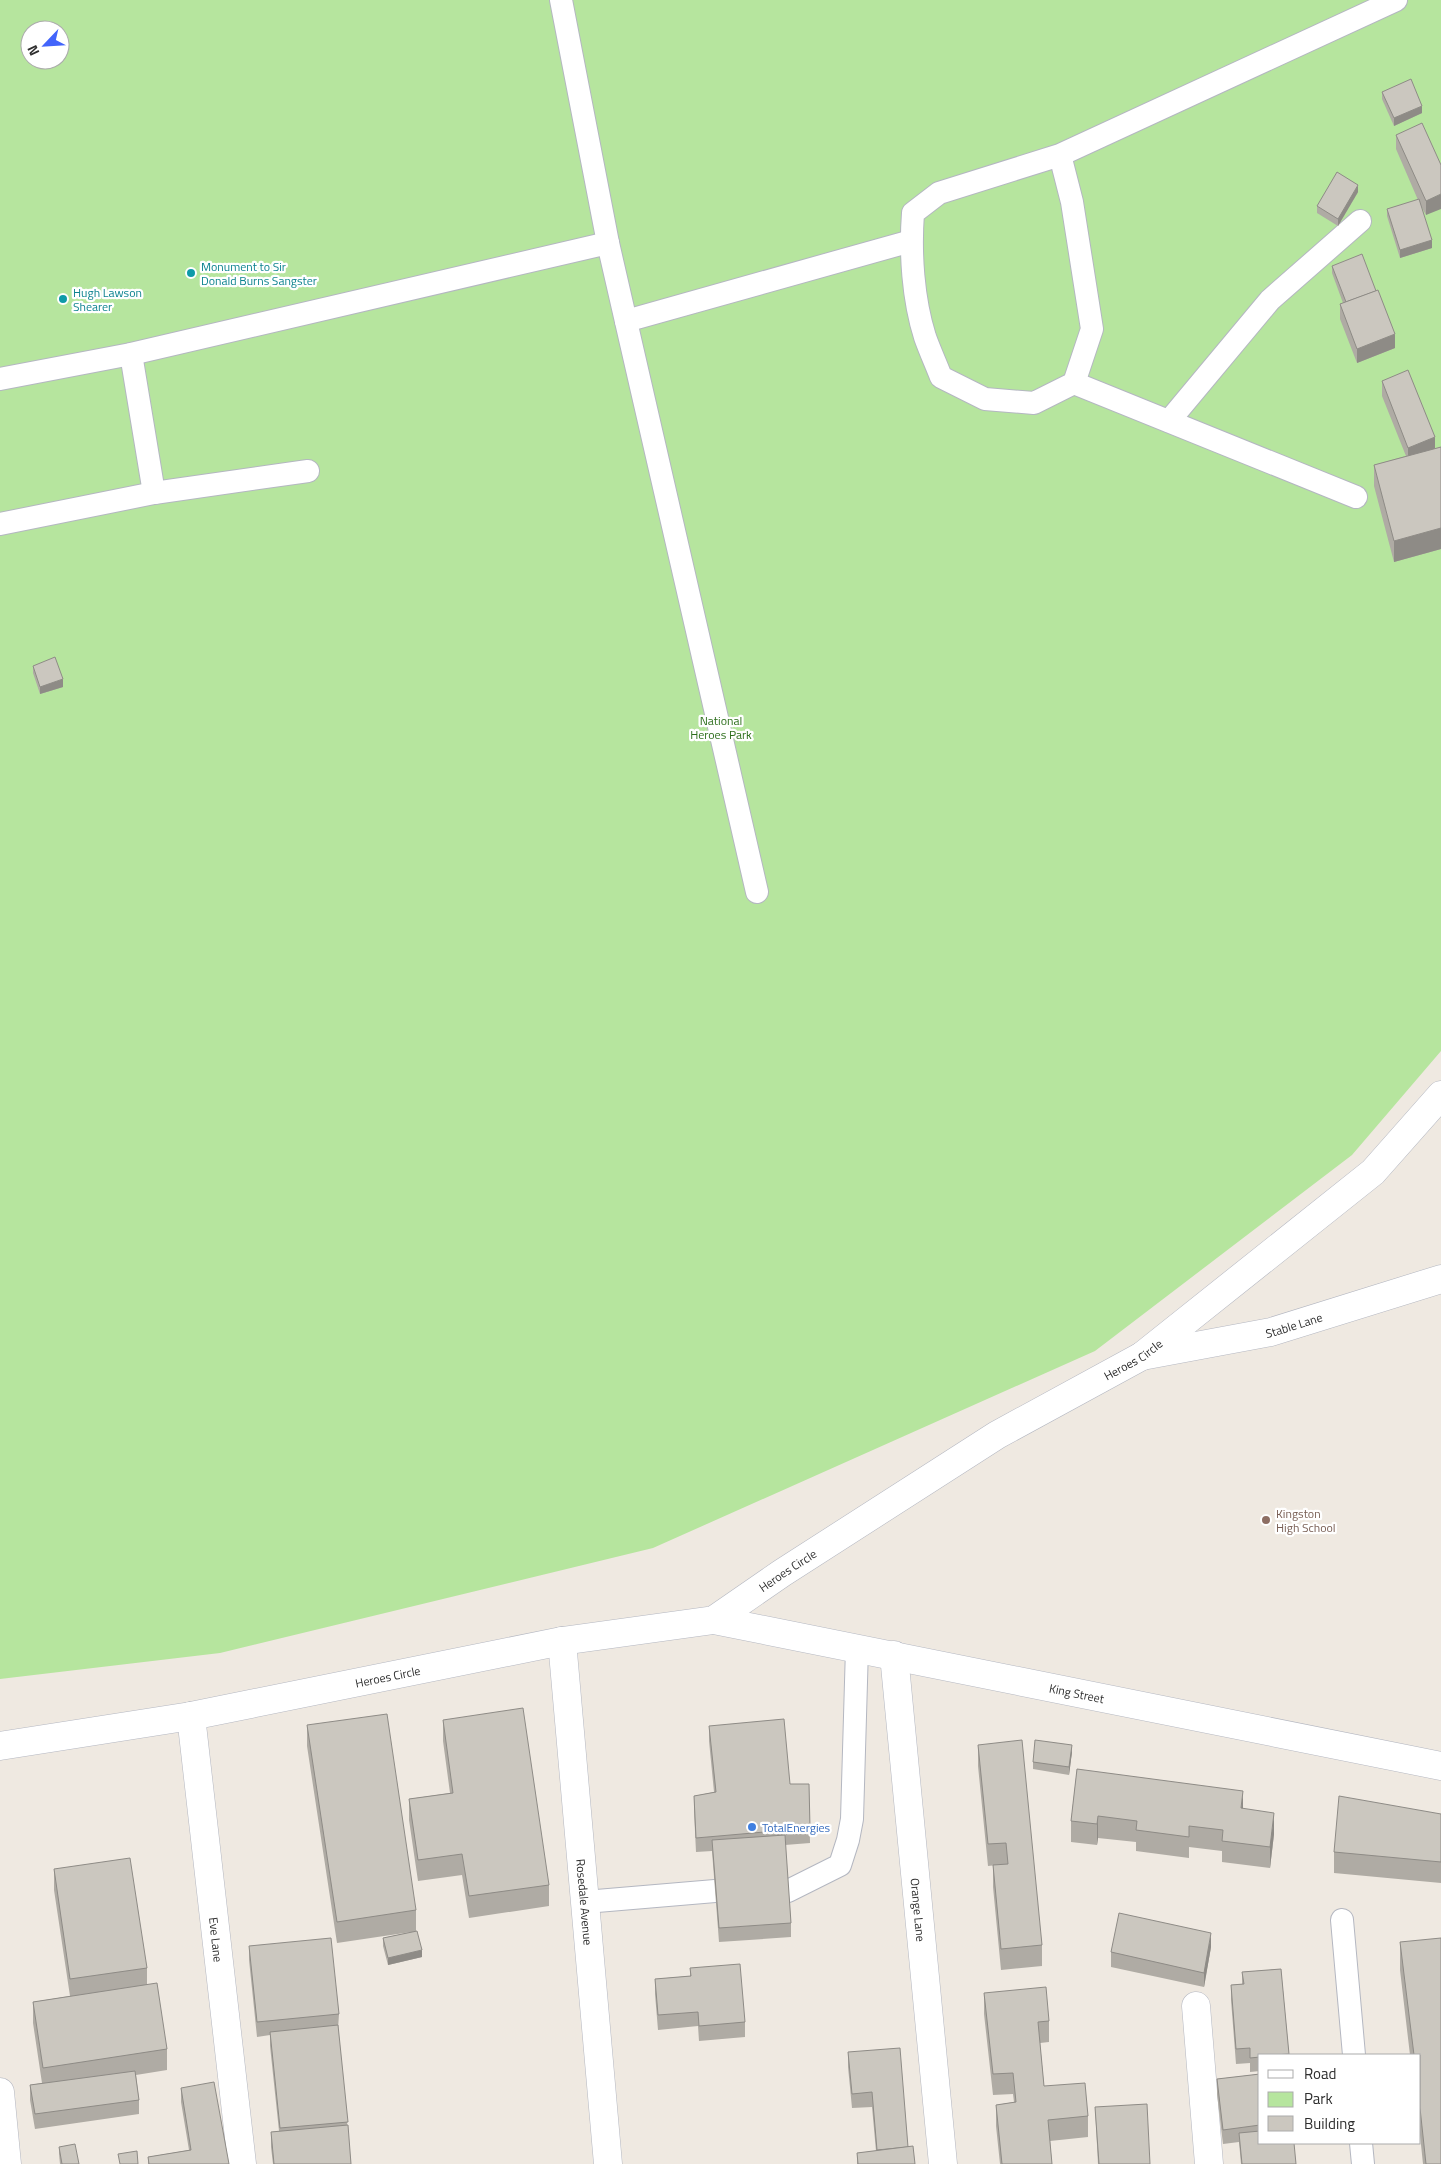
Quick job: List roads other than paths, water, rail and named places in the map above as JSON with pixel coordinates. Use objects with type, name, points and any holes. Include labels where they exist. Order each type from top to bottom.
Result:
[{"type":"street","name":"Heroes Circle","points":[[0,1746],[191,1716],[562,1641],[714,1620],[782,1572],[997,1435],[1142,1356],[1373,1172],[1441,1095]]},
{"type":"street","name":"Stable Lane","points":[[1142,1356],[1271,1332],[1441,1279]]},
{"type":"street","name":"King Street","points":[[714,1620],[1441,1766]]},
{"type":"street","name":"Rosedale Avenue","points":[[562,1641],[608,2164]]},
{"type":"street","name":"Orange Lane","points":[[894,1655],[943,2164]]},
{"type":"street","name":"Eve Lane","points":[[191,1716],[242,2164]]},
{"type":"street","points":[[1196,2006],[1209,2164]]},
{"type":"street","points":[[0,2092],[7,2164]]},
{"type":"lane","points":[[560,0],[608,243],[757,892]]},
{"type":"lane","points":[[1060,154],[1072,202],[1092,329],[1074,383],[1034,403],[985,399],[942,377],[925,336],[915,286],[911,241],[914,214],[939,193],[1060,154],[1396,0]]},
{"type":"lane","points":[[1169,421],[1270,300],[1360,222]]},
{"type":"lane","points":[[626,321],[911,241]]},
{"type":"lane","points":[[0,379],[130,354],[608,243]]},
{"type":"lane","points":[[130,354],[154,493]]},
{"type":"lane","points":[[1074,383],[1356,496]]},
{"type":"lane","points":[[0,524],[154,493],[308,470]]},
{"type":"lane","points":[[788,1891],[840,1865],[848,1840],[852,1819],[857,1648]]},
{"type":"lane","points":[[585,1902],[715,1892]]},
{"type":"lane","points":[[1342,1920],[1354,2054]]},
{"type":"lane","points":[[1361,2144],[1363,2164]]},
{"type":"place","name":"Monument to Sir Donald Burns Sangster","points":[[191,273]]},
{"type":"place","name":"Hugh Lawson Shearer","points":[[63,299]]},
{"type":"place","name":"Kingston High School","points":[[1266,1520]]},
{"type":"place","name":"TotalEnergies","points":[[752,1827]]},
{"type":"park label","name":"National Heroes Park","points":[[721,727]]}]
